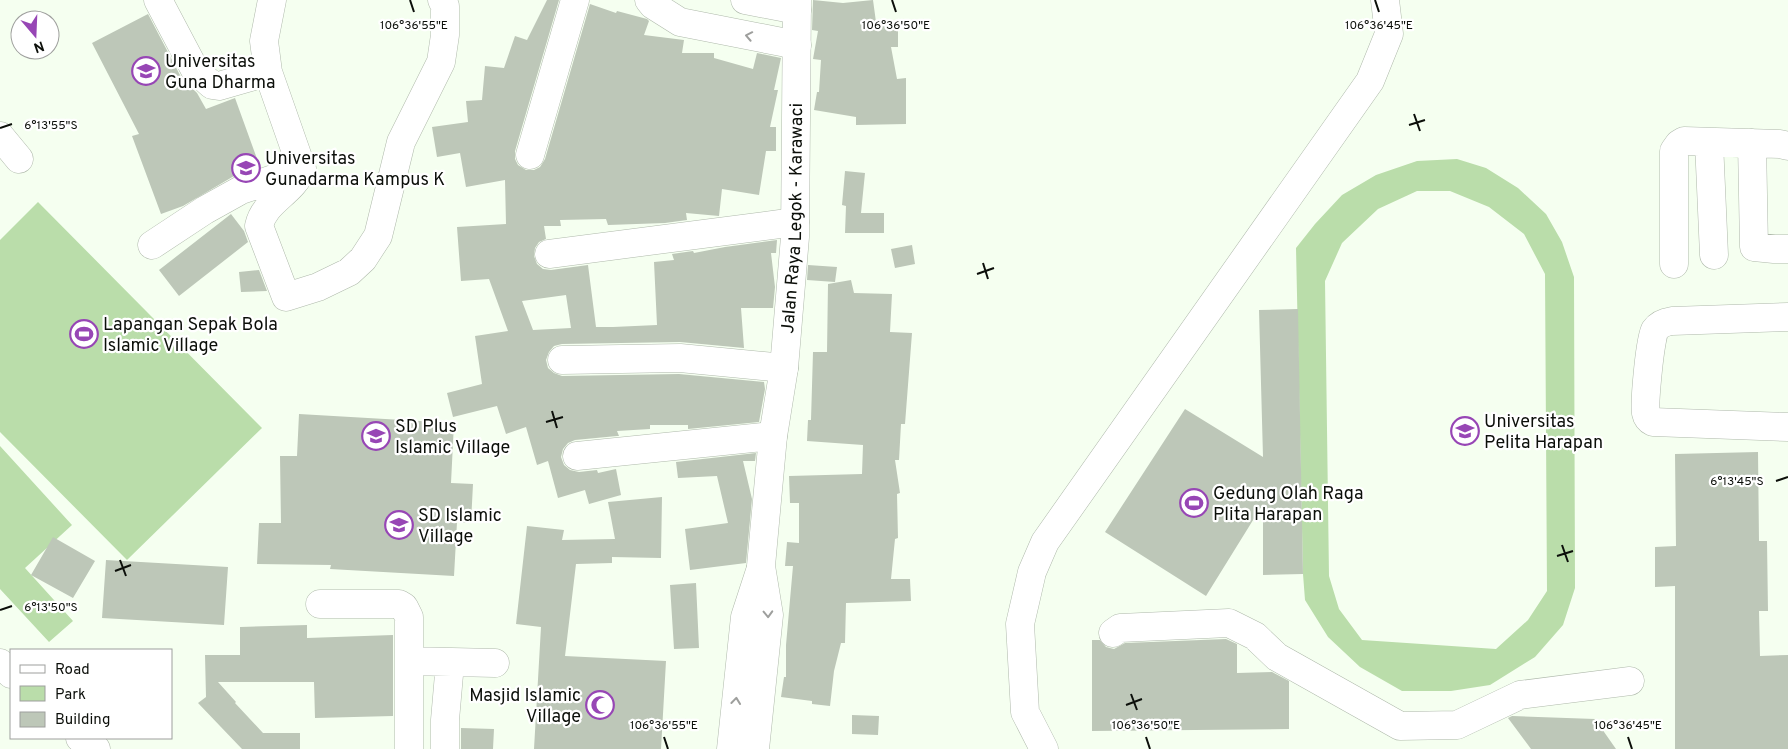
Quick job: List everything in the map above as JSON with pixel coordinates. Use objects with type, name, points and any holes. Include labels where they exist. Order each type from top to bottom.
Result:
[{"type":"street","points":[[158,0],[195,70],[212,85],[219,86],[268,72]]},
{"type":"street","points":[[272,0],[264,41],[268,72],[302,169],[298,178],[290,187],[266,209],[261,216],[259,226],[286,297],[318,287],[350,272],[363,259],[378,236],[401,142],[441,62],[445,25],[445,6],[442,0]]},
{"type":"street","points":[[530,155],[575,0]]},
{"type":"street","points":[[649,0],[652,5],[680,22],[797,45]]},
{"type":"street","points":[[745,0],[797,5]]},
{"type":"street","points":[[1044,749],[1025,712],[1020,624],[1032,572],[1045,542],[1370,82],[1388,34],[1385,0]]},
{"type":"street","name":"Jalan Raya Legok - Karawaci","points":[[743,746],[745,617],[761,566],[773,436],[784,368],[795,222],[797,5]]},
{"type":"street","points":[[0,136],[19,159]]},
{"type":"street","points":[[1674,264],[1674,151],[1679,144],[1684,141],[1780,144],[1788,146]]},
{"type":"street","points":[[1709,142],[1714,255]]},
{"type":"street","points":[[1752,143],[1754,247],[1788,249]]},
{"type":"street","points":[[152,245],[205,210],[241,190],[302,169]]},
{"type":"street","points":[[549,254],[795,222]]},
{"type":"street","points":[[1788,318],[1672,321],[1659,325],[1654,331],[1650,352],[1645,407],[1648,418],[1653,422],[1788,428]]},
{"type":"street","points":[[562,360],[680,358],[784,368]]},
{"type":"street","points":[[577,456],[773,436]]},
{"type":"street","points":[[320,604],[399,604],[404,608],[409,617],[409,749]]},
{"type":"street","points":[[1113,633],[1120,628],[1228,623],[1255,636],[1277,657],[1400,726],[1457,725],[1520,695],[1630,681]]},
{"type":"street","points":[[409,661],[496,663]]},
{"type":"street","points":[[0,663],[10,673]]},
{"type":"street","points":[[445,749],[445,720],[450,663]]},
{"type":"street","points":[[81,739],[96,749]]},
{"type":"green space","points":[[1457,159],[1486,168],[1518,188],[1546,214],[1562,242],[1574,277],[1575,588],[1563,625],[1535,657],[1490,685],[1451,691],[1402,691],[1360,667],[1328,637],[1305,600],[1303,574],[1296,248],[1342,195],[1376,175],[1417,161]],"holes":[[[1417,191],[1450,191],[1489,207],[1524,234],[1545,274],[1547,591],[1528,620],[1496,649],[1362,640],[1339,609],[1329,576],[1325,281],[1342,243],[1378,209]]]},
{"type":"green space","name":"Lapangan Sepak Bola Islamic Village","points":[[38,202],[262,428],[127,560],[0,432],[0,240]]},
{"type":"green space","points":[[0,446],[72,525],[25,568],[73,621],[49,642],[0,589]]},
{"type":"building","points":[[547,0],[559,0],[515,151],[515,159],[518,165],[526,170],[534,170],[540,167],[545,159],[590,4],[616,13],[617,11],[647,19],[649,21],[644,35],[684,40],[682,53],[714,53],[714,58],[753,69],[757,53],[781,58],[774,90],[778,90],[770,127],[776,127],[776,151],[766,151],[759,195],[722,189],[719,216],[686,213],[687,220],[665,223],[608,225],[606,219],[560,220],[561,226],[544,226],[546,239],[539,242],[535,248],[534,256],[537,264],[543,269],[551,270],[588,265],[596,327],[657,325],[654,262],[674,260],[672,254],[693,251],[694,253],[777,240],[776,253],[771,253],[775,287],[773,308],[741,308],[744,348],[680,342],[562,344],[554,346],[549,352],[546,360],[548,368],[562,376],[679,374],[764,382],[765,389],[759,422],[688,429],[688,425],[650,425],[650,429],[617,431],[619,436],[575,440],[568,443],[563,449],[561,457],[564,465],[570,470],[579,472],[597,470],[598,473],[616,469],[621,495],[589,504],[585,490],[558,498],[548,461],[537,465],[526,427],[506,434],[497,406],[453,417],[447,393],[482,384],[475,336],[508,331],[489,279],[461,281],[457,227],[506,224],[505,180],[466,187],[460,153],[437,157],[432,127],[468,122],[466,101],[482,100],[485,66],[504,68],[515,36],[527,40]],"holes":[[[566,295],[571,328],[533,330],[522,301]]]},
{"type":"building","points":[[813,0],[843,3],[873,0],[876,22],[898,22],[898,47],[891,47],[897,79],[906,78],[906,124],[856,125],[856,117],[814,110],[817,92],[819,92],[821,60],[813,59],[818,31],[812,30]]},
{"type":"building","points":[[148,14],[181,77],[197,93],[206,109],[235,98],[260,167],[234,176],[183,206],[161,214],[132,136],[139,134],[92,43]]},
{"type":"building","points":[[845,171],[865,173],[861,213],[884,213],[884,233],[845,233],[846,206],[842,205]]},
{"type":"building","points":[[231,214],[244,231],[248,242],[179,296],[159,270]]},
{"type":"building","points":[[912,245],[915,264],[895,268],[891,249]]},
{"type":"building","points":[[808,265],[837,267],[835,282],[807,280]]},
{"type":"building","points":[[259,270],[267,291],[241,292],[239,272]]},
{"type":"building","points":[[851,280],[854,293],[892,294],[890,332],[912,333],[905,424],[901,424],[899,460],[895,460],[900,493],[897,494],[898,538],[895,539],[891,579],[910,579],[911,601],[846,603],[845,643],[841,643],[834,671],[830,706],[812,704],[812,701],[781,697],[784,677],[786,677],[786,645],[793,566],[785,566],[787,542],[799,543],[799,503],[790,503],[789,476],[862,474],[863,445],[807,441],[808,420],[811,420],[813,352],[827,352],[828,284]]},
{"type":"building","name":"Gedung Olah Raga Plita Harapan","points":[[1298,309],[1303,574],[1263,575],[1263,504],[1206,596],[1105,532],[1185,409],[1263,457],[1259,310]]},
{"type":"building","points":[[299,414],[454,423],[451,483],[473,484],[471,523],[457,522],[454,576],[330,569],[331,565],[257,564],[259,523],[281,523],[280,456],[297,456]]},
{"type":"building","points":[[1758,452],[1759,541],[1767,541],[1768,611],[1759,611],[1760,656],[1788,655],[1788,749],[1675,749],[1675,586],[1655,587],[1655,547],[1676,546],[1675,454]]},
{"type":"building","points":[[756,453],[755,461],[743,461],[752,499],[746,563],[690,570],[685,529],[728,523],[717,476],[678,478],[676,462]]},
{"type":"building","points":[[662,497],[661,558],[612,557],[612,563],[576,564],[565,656],[666,661],[661,749],[534,749],[541,627],[516,624],[527,526],[564,530],[562,540],[615,539],[608,502]]},
{"type":"building","points":[[53,537],[95,561],[73,598],[31,575]]},
{"type":"building","points":[[106,560],[228,567],[224,625],[102,618]]},
{"type":"building","points":[[696,583],[699,648],[674,649],[670,585]]},
{"type":"building","points":[[307,625],[307,638],[393,635],[393,716],[315,718],[314,682],[218,682],[263,733],[300,733],[300,749],[242,749],[198,703],[206,697],[205,655],[240,655],[240,627]]},
{"type":"building","points":[[1226,639],[1237,644],[1237,673],[1272,672],[1289,681],[1289,729],[1092,731],[1092,640],[1100,640],[1106,647],[1114,649],[1125,643]]},
{"type":"building","points":[[852,715],[879,716],[878,735],[852,734]]},
{"type":"building","points":[[1512,716],[1595,719],[1616,749],[1531,749],[1508,718]]},
{"type":"building","points":[[461,728],[494,729],[493,749],[461,749]]},
{"type":"place","name":"Universitas Guna Dharma","points":[[146,71]]},
{"type":"place","name":"Universitas Gunadarma Kampus K","points":[[246,168]]},
{"type":"place","name":"Lapangan Sepak Bola Islamic Village","points":[[84,334]]},
{"type":"place","name":"Universitas Pelita Harapan","points":[[1465,431]]},
{"type":"place","name":"SD Plus Islamic Village","points":[[376,436]]},
{"type":"place","name":"Gedung Olah Raga Plita Harapan","points":[[1194,503]]},
{"type":"place","name":"SD Islamic Village","points":[[399,525]]},
{"type":"place","name":"Masjid Islamic Village","points":[[600,705]]}]
